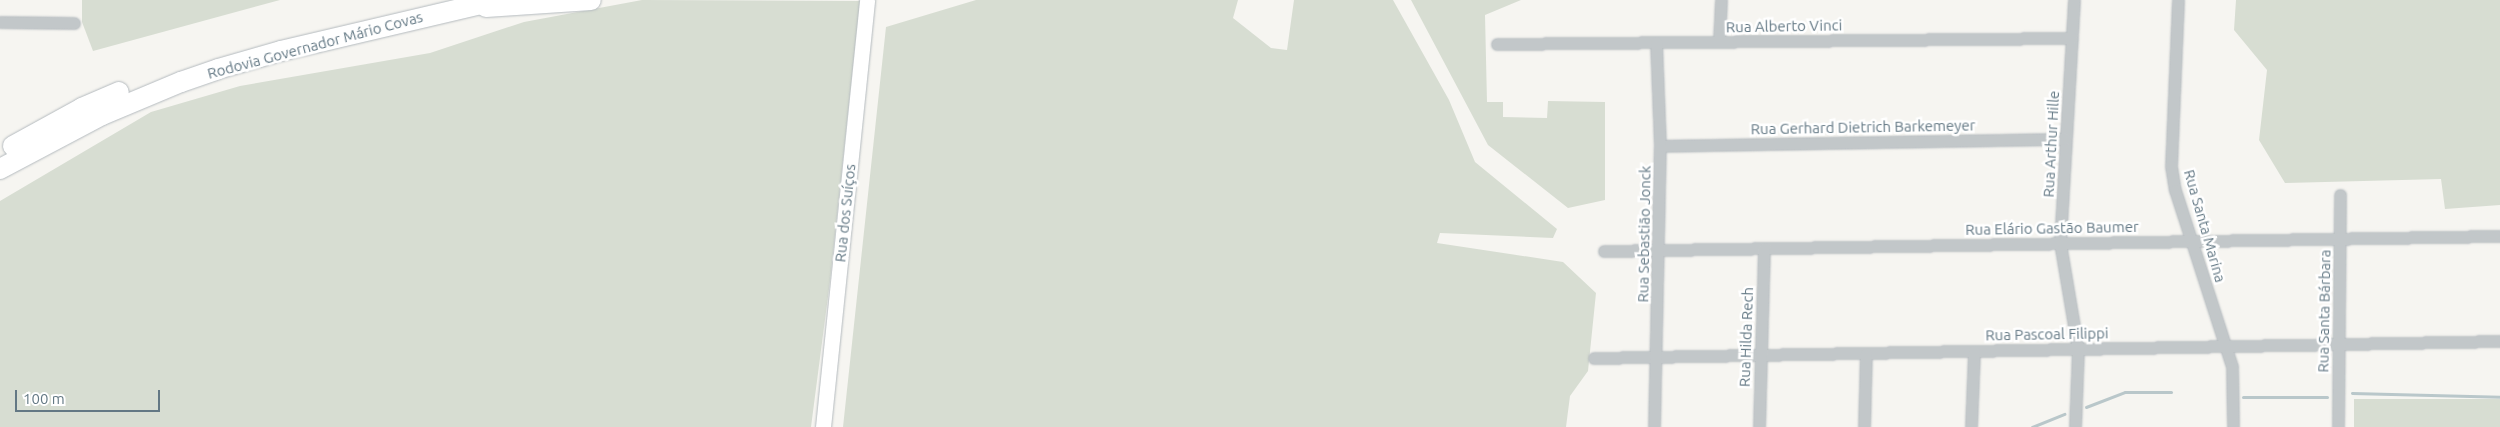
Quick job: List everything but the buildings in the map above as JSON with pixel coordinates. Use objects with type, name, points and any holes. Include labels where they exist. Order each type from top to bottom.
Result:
[{"type":"highway","name":"Rodovia Governador Mário Covas","points":[[0,153],[82,108],[174,70],[260,42],[437,0]]},
{"type":"highway","name":"Rodovia Governador Mário Covas","points":[[0,169],[67,132],[181,82],[281,51],[499,0]]},
{"type":"highway","points":[[464,8],[592,0]]},
{"type":"street","name":"Rua dos Suíços","points":[[823,427],[868,0]]},
{"type":"street","points":[[1719,41],[1721,0]]},
{"type":"street","name":"Rua Arthur Hille","points":[[2074,0],[2060,243],[2078,349],[2075,427]]},
{"type":"street","name":"Rua Santa Marina","points":[[2178,0],[2171,153],[2176,190],[2226,346],[2234,377],[2233,427]]},
{"type":"street","points":[[0,22],[74,23]]},
{"type":"street","name":"Rua Alberto Vinci","points":[[1497,44],[2072,38]]},
{"type":"street","name":"Rua Sebastião Jonck","points":[[1654,427],[1660,146],[1656,42]]},
{"type":"street","name":"Rua Gerhard Dietrich Barkemeyer","points":[[1660,146],[2066,139]]},
{"type":"street","name":"Rua Santa Bárbara","points":[[2338,427],[2340,195]]},
{"type":"street","name":"Rua Elário Gastão Baumer","points":[[1604,252],[2191,240],[2500,236]]},
{"type":"street","name":"Rua Hilda Rech","points":[[1759,427],[1764,248]]},
{"type":"street","name":"Rua Pascoal Filippi","points":[[1594,358],[2500,341]]},
{"type":"street","points":[[1971,427],[1974,351]]},
{"type":"street","points":[[1864,427],[1866,353]]},
{"type":"shaded area","points":[[82,0],[280,0],[93,51],[82,22]]},
{"type":"shaded area","points":[[642,0],[860,1],[830,281],[811,427],[0,427],[0,201],[151,112],[240,86],[430,53],[524,22]]},
{"type":"shaded area","points":[[976,0],[1238,0],[1233,18],[1271,48],[1287,50],[1294,0],[1393,0],[1449,100],[1475,162],[1557,229],[1553,238],[1440,233],[1437,243],[1563,262],[1596,293],[1588,371],[1570,396],[1566,427],[843,427],[886,27]]},
{"type":"shaded area","points":[[1411,0],[1521,0],[1485,15],[1487,102],[1503,102],[1503,117],[1547,118],[1548,101],[1605,102],[1605,200],[1568,208],[1488,145]]},
{"type":"shaded area","points":[[2236,0],[2500,0],[2500,205],[2445,209],[2441,179],[2285,183],[2259,140],[2267,70],[2234,30]]},
{"type":"shaded area","points":[[2354,399],[2500,399],[2500,427],[2354,427]]},
{"type":"waterway","points":[[2086,407],[2125,392],[2171,392]]},
{"type":"waterway","points":[[2352,393],[2500,397]]},
{"type":"waterway","points":[[2243,397],[2327,397]]},
{"type":"waterway","points":[[2032,427],[2064,414]]}]
